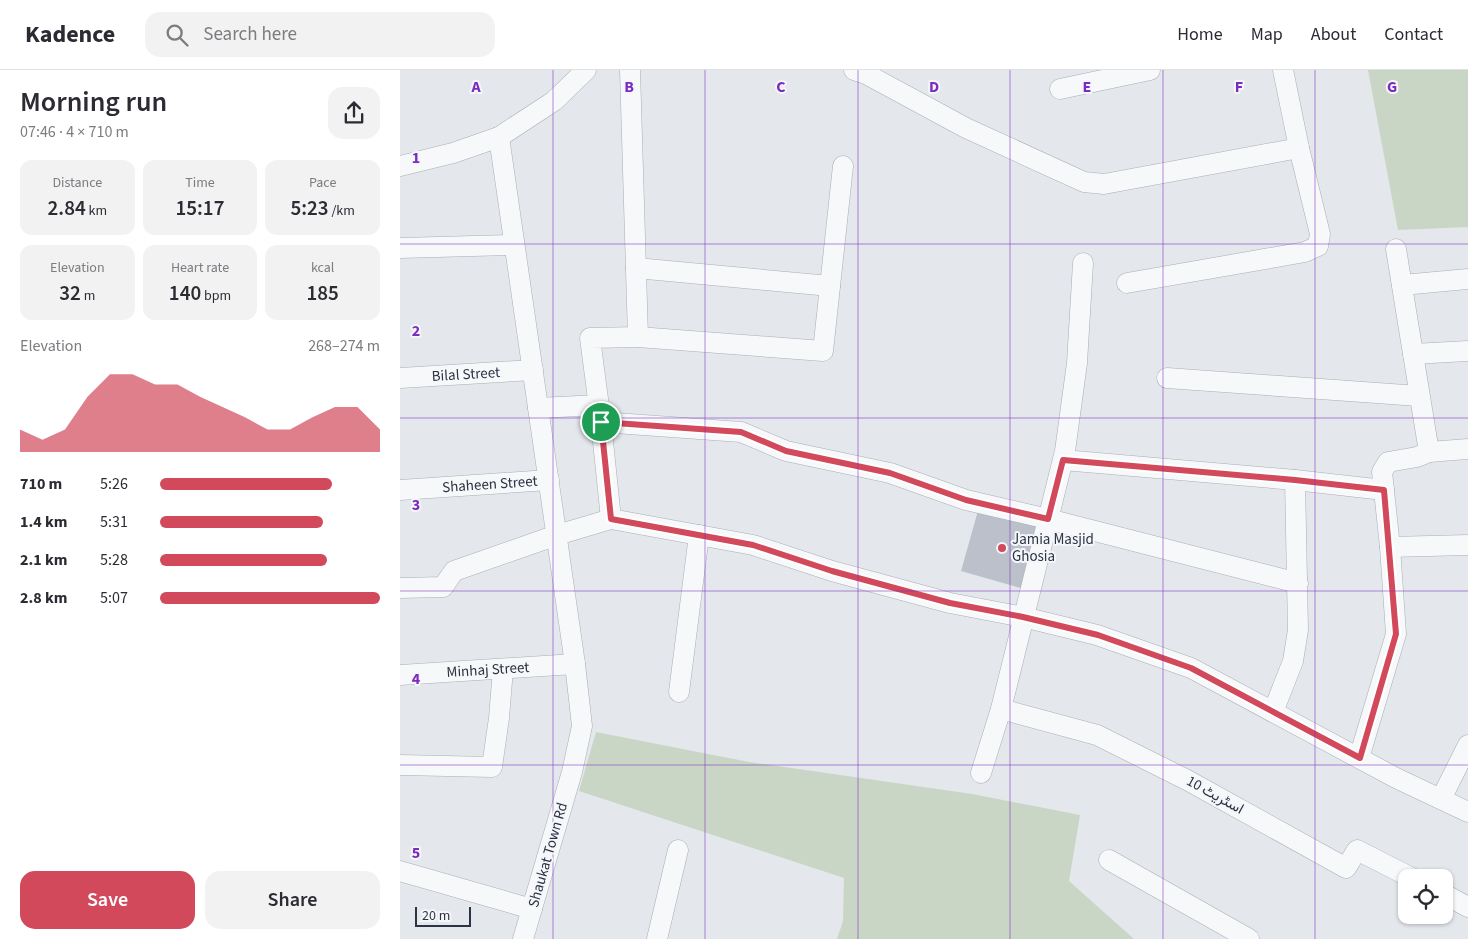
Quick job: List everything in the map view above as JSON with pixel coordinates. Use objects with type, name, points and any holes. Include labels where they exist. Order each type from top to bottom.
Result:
[{"type":"street","points":[[630,70],[638,337]]},
{"type":"street","points":[[854,70],[866,74],[966,128],[1084,182],[1104,184],[1299,148]]},
{"type":"street","points":[[1060,90],[1150,70]]},
{"type":"street","points":[[1127,283],[1305,252],[1318,246],[1320,234],[1299,148],[1283,70]]},
{"type":"street","points":[[400,166],[453,153],[498,137],[554,101],[580,73]]},
{"type":"street","name":"Shaukat Town Rd","points":[[498,137],[557,535],[582,726],[572,772],[523,939]]},
{"type":"street","points":[[611,519],[590,338],[638,337],[823,351],[844,166]]},
{"type":"street","points":[[400,248],[514,244]]},
{"type":"street","points":[[1396,249],[1429,452]]},
{"type":"street","points":[[981,773],[1001,709],[1063,460],[1077,363],[1083,263]]},
{"type":"street","points":[[636,268],[830,286]]},
{"type":"street","points":[[1402,285],[1468,279]]},
{"type":"street","points":[[1413,354],[1468,351]]},
{"type":"street","name":"Bilal Street","points":[[400,378],[532,370]]},
{"type":"street","points":[[1167,378],[1419,396]]},
{"type":"street","points":[[538,408],[741,432],[786,451],[890,473],[966,500],[1048,519],[1298,584]]},
{"type":"street","points":[[1360,758],[1396,634],[1390,547],[1382,472],[1388,462],[1417,457],[1429,452],[1468,449]]},
{"type":"street","points":[[1063,460],[1295,480],[1384,490]]},
{"type":"street","name":"Shaheen Street","points":[[400,490],[549,480]]},
{"type":"street","points":[[1273,712],[1293,662],[1298,630],[1295,480]]},
{"type":"street","points":[[400,588],[443,587],[454,571],[557,535],[611,519],[753,545],[832,571],[950,603],[1023,617],[1098,635],[1191,668],[1360,758],[1468,812]]},
{"type":"street","points":[[679,692],[699,535]]},
{"type":"street","points":[[1390,547],[1468,545]]},
{"type":"street","name":"Minhaj Street","points":[[400,675],[575,664]]},
{"type":"street","points":[[400,765],[492,767],[503,669]]},
{"type":"street","name":"اسٹریٹ 10","points":[[1001,709],[1097,735],[1187,780],[1346,868],[1357,850],[1398,871]]},
{"type":"street","points":[[1441,799],[1468,745]]},
{"type":"street","points":[[657,939],[678,850]]},
{"type":"street","points":[[1109,860],[1249,939]]},
{"type":"street","points":[[400,871],[532,909]]},
{"type":"street","points":[[1453,899],[1468,907]]},
{"type":"green space","points":[[1368,70],[1468,70],[1468,227],[1398,230]]},
{"type":"green space","points":[[596,732],[749,762],[972,794],[1080,815],[1069,881],[1134,939],[837,939],[843,921],[844,878],[579,791]]},
{"type":"building","name":"Jamia Masjid Ghosia","points":[[979,507],[1042,524],[1024,589],[961,571]]},
{"type":"place","name":"Jamia Masjid Ghosia","points":[[1002,548]]},
{"type":"route","points":[[601,422],[693,427],[741,432],[786,451],[890,473],[966,500],[1048,519],[1063,460],[1295,480],[1384,490],[1396,634],[1360,758],[1191,668],[1098,635],[1023,617],[950,603],[832,571],[753,545],[611,519],[601,422]]}]
